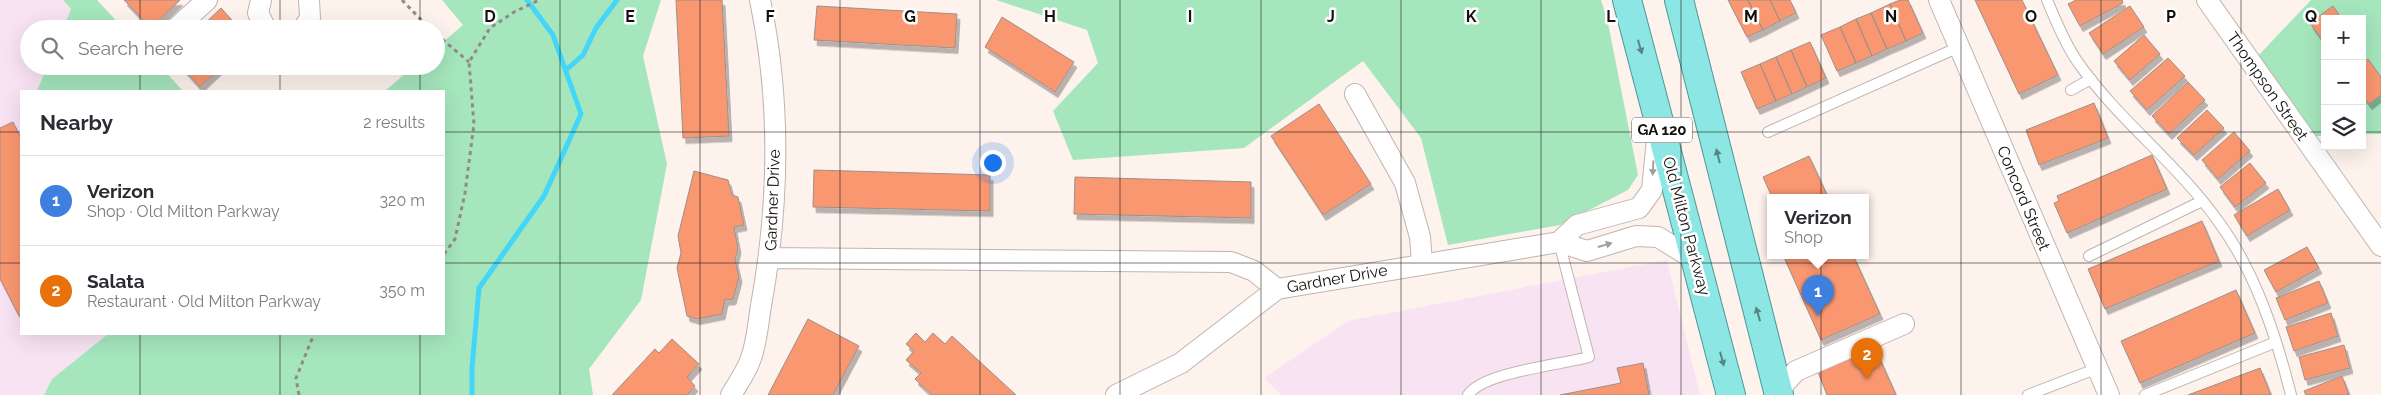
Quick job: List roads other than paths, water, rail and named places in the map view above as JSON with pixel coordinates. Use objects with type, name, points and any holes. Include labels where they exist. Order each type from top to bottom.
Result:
[{"type":"highway","name":"Old Milton Parkway","points":[[1627,0],[1731,395]]},
{"type":"highway","name":"GA 120","points":[[1679,0],[1779,395]]},
{"type":"street","points":[[185,20],[207,0]]},
{"type":"street","points":[[308,0],[309,20]]},
{"type":"street","name":"Gardner Drive","points":[[731,395],[751,359],[770,258],[775,162],[772,82],[760,0]]},
{"type":"street","name":"Concord Street","points":[[1939,0],[2109,395]]},
{"type":"street","name":"Thompson Street","points":[[2206,0],[2381,246]]},
{"type":"street","points":[[257,1],[258,13],[262,20]]},
{"type":"street","points":[[1355,94],[1405,183],[1420,237],[1422,263]]},
{"type":"street","points":[[1559,242],[1577,225],[1639,208],[1652,190],[1654,155],[1660,120]]},
{"type":"street","name":"Gardner Drive","points":[[1116,395],[1181,363],[1277,290],[1422,263],[1559,242],[1587,251],[1636,236],[1658,238],[1697,261]]},
{"type":"street","points":[[770,258],[1231,262],[1254,271],[1277,290]]},
{"type":"street","points":[[1779,395],[1785,383],[1796,371],[1904,324]]},
{"type":"street","points":[[1768,352],[1796,371]]},
{"type":"lane","points":[[2047,0],[2063,37],[2091,79],[2218,221],[2245,265],[2276,342],[2291,395]]},
{"type":"lane","points":[[1768,132],[1959,47]]},
{"type":"lane","points":[[2071,90],[2091,79]]},
{"type":"lane","points":[[2088,256],[2202,201]]},
{"type":"lane","points":[[1468,395],[1502,374],[1589,357],[1559,242]]},
{"type":"lane","points":[[2145,395],[2276,342]]},
{"type":"lane","points":[[2028,395],[2098,368]]},
{"type":"waterway","points":[[472,395],[472,368],[479,288],[544,196],[581,114],[553,35],[527,0]]},
{"type":"waterway","points":[[566,70],[583,55],[596,28],[617,0]]},
{"type":"place","name":"Verizon","points":[[1818,316]]},
{"type":"place","name":"Salata","points":[[1867,379]]}]
